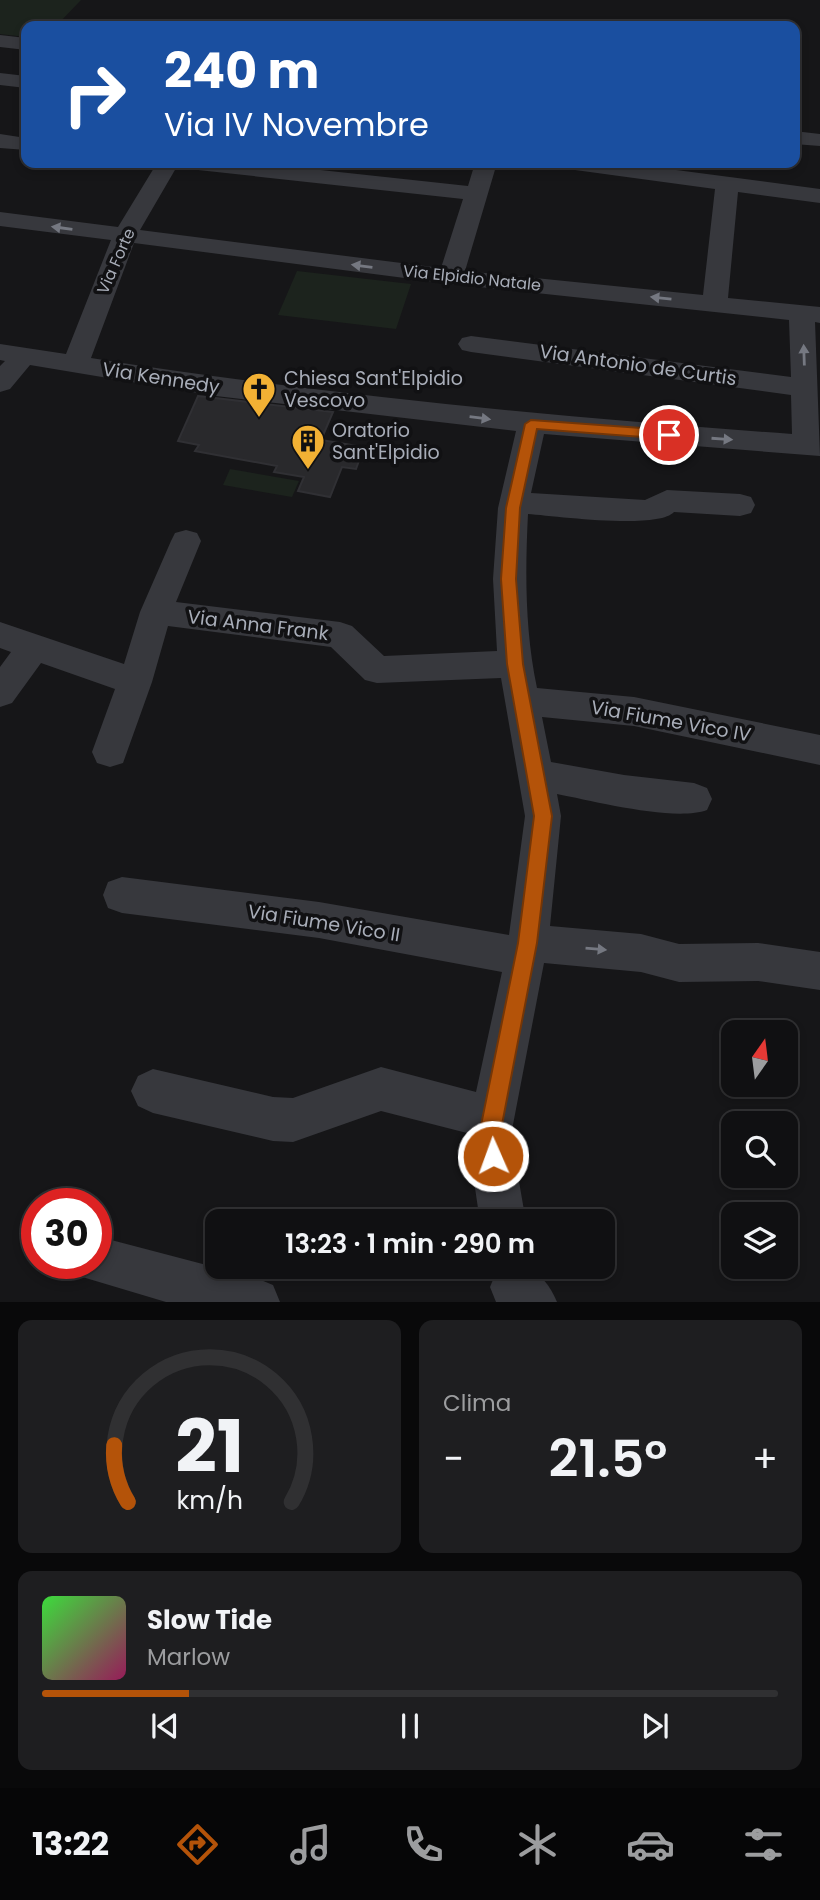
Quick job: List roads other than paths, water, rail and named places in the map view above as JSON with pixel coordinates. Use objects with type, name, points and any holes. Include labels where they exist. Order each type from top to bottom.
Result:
[{"type":"street","points":[[0,41],[21,43]]},
{"type":"street","points":[[0,79],[21,81]]},
{"type":"street","points":[[800,137],[820,140]]},
{"type":"street","points":[[0,141],[21,143]]},
{"type":"street","name":"Via Forte","points":[[75,365],[125,236],[165,168]]},
{"type":"street","points":[[243,168],[477,194]]},
{"type":"street","points":[[451,276],[485,168]]},
{"type":"street","points":[[609,168],[820,196]]},
{"type":"street","points":[[760,189],[763,168]]},
{"type":"street","points":[[715,304],[726,185]]},
{"type":"street","name":"Via Elpidio Natale","points":[[0,219],[451,276],[811,314]]},
{"type":"street","points":[[811,314],[805,388],[813,446]]},
{"type":"street","name":"Via Antonio de Curtis","points":[[471,344],[805,388]]},
{"type":"street","points":[[0,383],[12,354]]},
{"type":"street","name":"Via Kennedy","points":[[12,354],[216,387],[531,424],[813,446]]},
{"type":"street","points":[[501,1209],[489,1135],[526,950],[543,816],[515,664],[509,579],[514,503],[531,424]]},
{"type":"street","points":[[514,503],[645,511],[658,510],[667,501],[740,505]]},
{"type":"street","name":"Via Anna Frank","points":[[110,752],[156,612],[186,541]]},
{"type":"street","name":"Via Anna Frank","points":[[156,612],[340,635],[377,670],[515,664]]},
{"type":"street","points":[[0,635],[135,682]]},
{"type":"street","points":[[0,693],[34,647]]},
{"type":"street","name":"Via Fiume Vico IV","points":[[522,702],[560,702],[655,716],[820,750]]},
{"type":"street","points":[[536,775],[624,791],[694,799]]},
{"type":"street","name":"Via Fiume Vico II","points":[[122,895],[319,919],[526,950],[641,953],[679,963],[758,962],[820,971]]},
{"type":"street","points":[[153,1091],[273,1119],[293,1120],[381,1089],[492,1118]]},
{"type":"street","points":[[112,1263],[256,1301]]},
{"type":"place","name":"Chiesa Sant'Elpidio Vescovo","points":[[259,419]]},
{"type":"place","name":"Oratorio Sant'Elpidio","points":[[308,471]]}]
